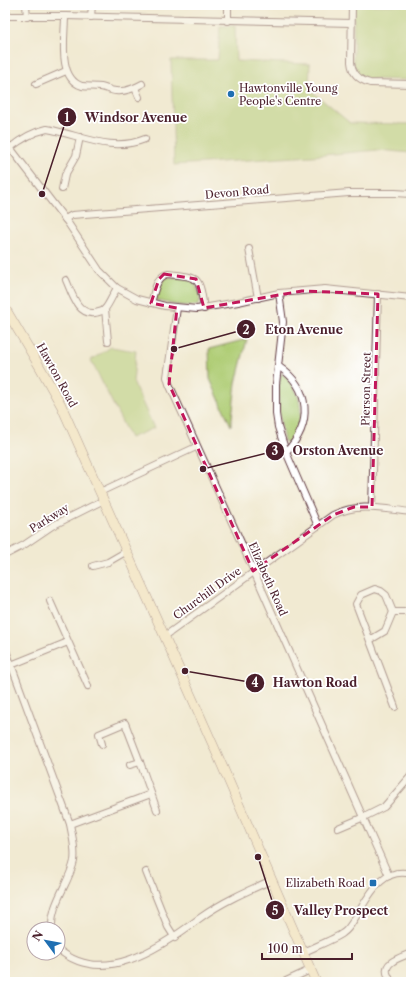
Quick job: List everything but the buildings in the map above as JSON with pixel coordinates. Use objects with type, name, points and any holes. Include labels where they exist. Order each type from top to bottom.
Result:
[{"type":"street","points":[[26,5],[26,17]]},
{"type":"street","points":[[91,17],[92,5]]},
{"type":"street","points":[[228,5],[228,21]]},
{"type":"street","points":[[352,5],[350,62],[354,74],[370,83],[411,84]]},
{"type":"street","points":[[5,16],[65,16],[351,23]]},
{"type":"street","points":[[65,16],[64,59],[66,71],[76,83],[83,86],[97,87],[117,92],[135,88],[142,84]]},
{"type":"street","points":[[36,84],[66,71]]},
{"type":"street","points":[[135,88],[139,98]]},
{"type":"street","points":[[10,148],[37,131],[47,129],[117,145],[138,142],[146,139]]},
{"type":"street","points":[[62,189],[65,175],[76,156],[80,137]]},
{"type":"street","points":[[5,141],[65,219],[99,270],[117,288],[136,299],[177,308],[204,308],[279,293],[325,289],[411,298]]},
{"type":"street","name":"Devon Road","points":[[65,219],[72,216],[349,193],[411,194]]},
{"type":"street","points":[[249,250],[258,298]]},
{"type":"street","points":[[151,303],[159,279],[162,276],[168,274],[191,276],[196,279],[199,284],[204,308]]},
{"type":"street","points":[[66,280],[77,304],[83,311],[90,313],[99,312],[105,309],[117,288]]},
{"type":"street","points":[[279,293],[283,322],[276,384],[276,414],[281,439],[318,526]]},
{"type":"street","name":"Pierson Street","points":[[372,507],[378,294]]},
{"type":"street","name":"Hawton Road","points":[[5,308],[61,405],[165,636],[316,982]]},
{"type":"street","name":"Elizabeth Road","points":[[177,308],[168,377],[169,384],[196,447],[364,817],[389,876]]},
{"type":"street","points":[[105,309],[108,341]]},
{"type":"street","points":[[278,366],[288,373],[294,380],[302,395],[304,409],[302,427],[298,436],[286,452]]},
{"type":"street","name":"Parkway","points":[[5,555],[24,545],[102,496],[196,447]]},
{"type":"street","name":"Churchill Drive","points":[[165,636],[333,515],[347,509],[360,507],[411,512]]},
{"type":"street","points":[[93,566],[108,562],[127,551]]},
{"type":"street","points":[[370,640],[385,631],[393,612],[386,595],[375,589],[361,595],[356,604],[395,707]]},
{"type":"street","points":[[50,601],[88,686]]},
{"type":"street","points":[[393,612],[411,612]]},
{"type":"street","points":[[11,665],[68,642]]},
{"type":"street","points":[[5,648],[70,824],[74,844],[74,860],[68,878],[54,907],[51,921]]},
{"type":"street","points":[[102,744],[99,734],[126,723],[157,810]]},
{"type":"street","points":[[130,765],[140,762]]},
{"type":"street","points":[[338,828],[384,807],[411,776]]},
{"type":"street","points":[[70,824],[151,794]]},
{"type":"street","points":[[146,872],[168,927],[175,938]]},
{"type":"street","points":[[304,952],[343,933],[350,926],[374,887],[389,876],[398,873],[411,874]]},
{"type":"street","points":[[142,962],[223,903],[272,880]]},
{"type":"street","points":[[392,982],[387,972],[387,967],[391,962],[411,953]]},
{"type":"street","points":[[66,959],[74,967]]},
{"type":"street","points":[[284,982],[310,970]]},
{"type":"highlighted area","points":[[164,274],[196,279],[204,308],[302,291],[378,294],[372,507],[354,507],[333,515],[253,571],[169,384],[177,308],[151,303],[159,279]]},
{"type":"green space","points":[[354,5],[411,5],[411,80],[366,79],[357,74],[353,64]]},
{"type":"green space","points":[[220,26],[235,26],[236,61],[310,64],[309,89],[350,123],[411,124],[411,153],[378,150],[174,165],[171,60],[218,60]]},
{"type":"green space","points":[[165,277],[181,277],[190,279],[196,286],[200,300],[199,304],[189,306],[178,305],[157,300],[155,298],[160,281]]},
{"type":"green space","points":[[247,339],[236,383],[231,426],[210,379],[209,349]]},
{"type":"green space","points":[[111,347],[136,351],[133,382],[154,428],[130,438],[91,360]]},
{"type":"green space","points":[[281,374],[292,384],[299,399],[300,407],[297,428],[289,444],[284,441],[280,416],[279,393]]},
{"type":"place","name":"Hawtonville Young People's Centre","points":[[231,94]]},
{"type":"place","name":"Windsor Avenue","points":[[42,194]]},
{"type":"place","name":"Eton Avenue","points":[[174,349]]},
{"type":"place","name":"Orston Avenue","points":[[203,469]]},
{"type":"place","name":"Hawton Road","points":[[185,671]]},
{"type":"place","name":"Valley Prospect","points":[[258,857]]},
{"type":"place","name":"Elizabeth Road","points":[[373,883]]}]
